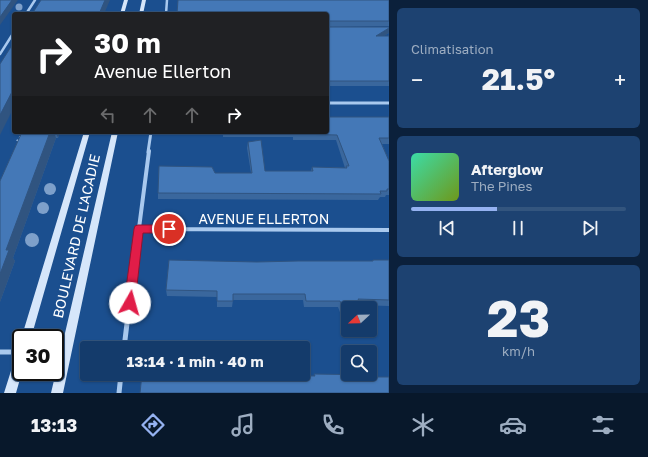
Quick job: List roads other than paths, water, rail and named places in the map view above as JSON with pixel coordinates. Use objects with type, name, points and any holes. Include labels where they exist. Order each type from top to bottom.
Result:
[{"type":"main road","points":[[123,12],[126,0]]},
{"type":"main road","points":[[141,12],[144,0]]},
{"type":"main road","name":"BOULEVARD DE L'ACADIE","points":[[29,329],[86,134]]},
{"type":"main road","name":"BOULEVARD DE L'ACADIE","points":[[57,393],[115,134]]},
{"type":"main road","points":[[10,393],[14,381]]},
{"type":"street","points":[[27,12],[35,0]]},
{"type":"street","points":[[166,12],[167,0]]},
{"type":"street","points":[[0,54],[12,35]]},
{"type":"street","points":[[329,103],[389,103]]},
{"type":"street","points":[[125,341],[151,134]]},
{"type":"street","name":"AVENUE ELLERTON","points":[[138,229],[389,230]]},
{"type":"street","points":[[0,352],[12,352]]},
{"type":"street","points":[[119,393],[120,381]]}]
